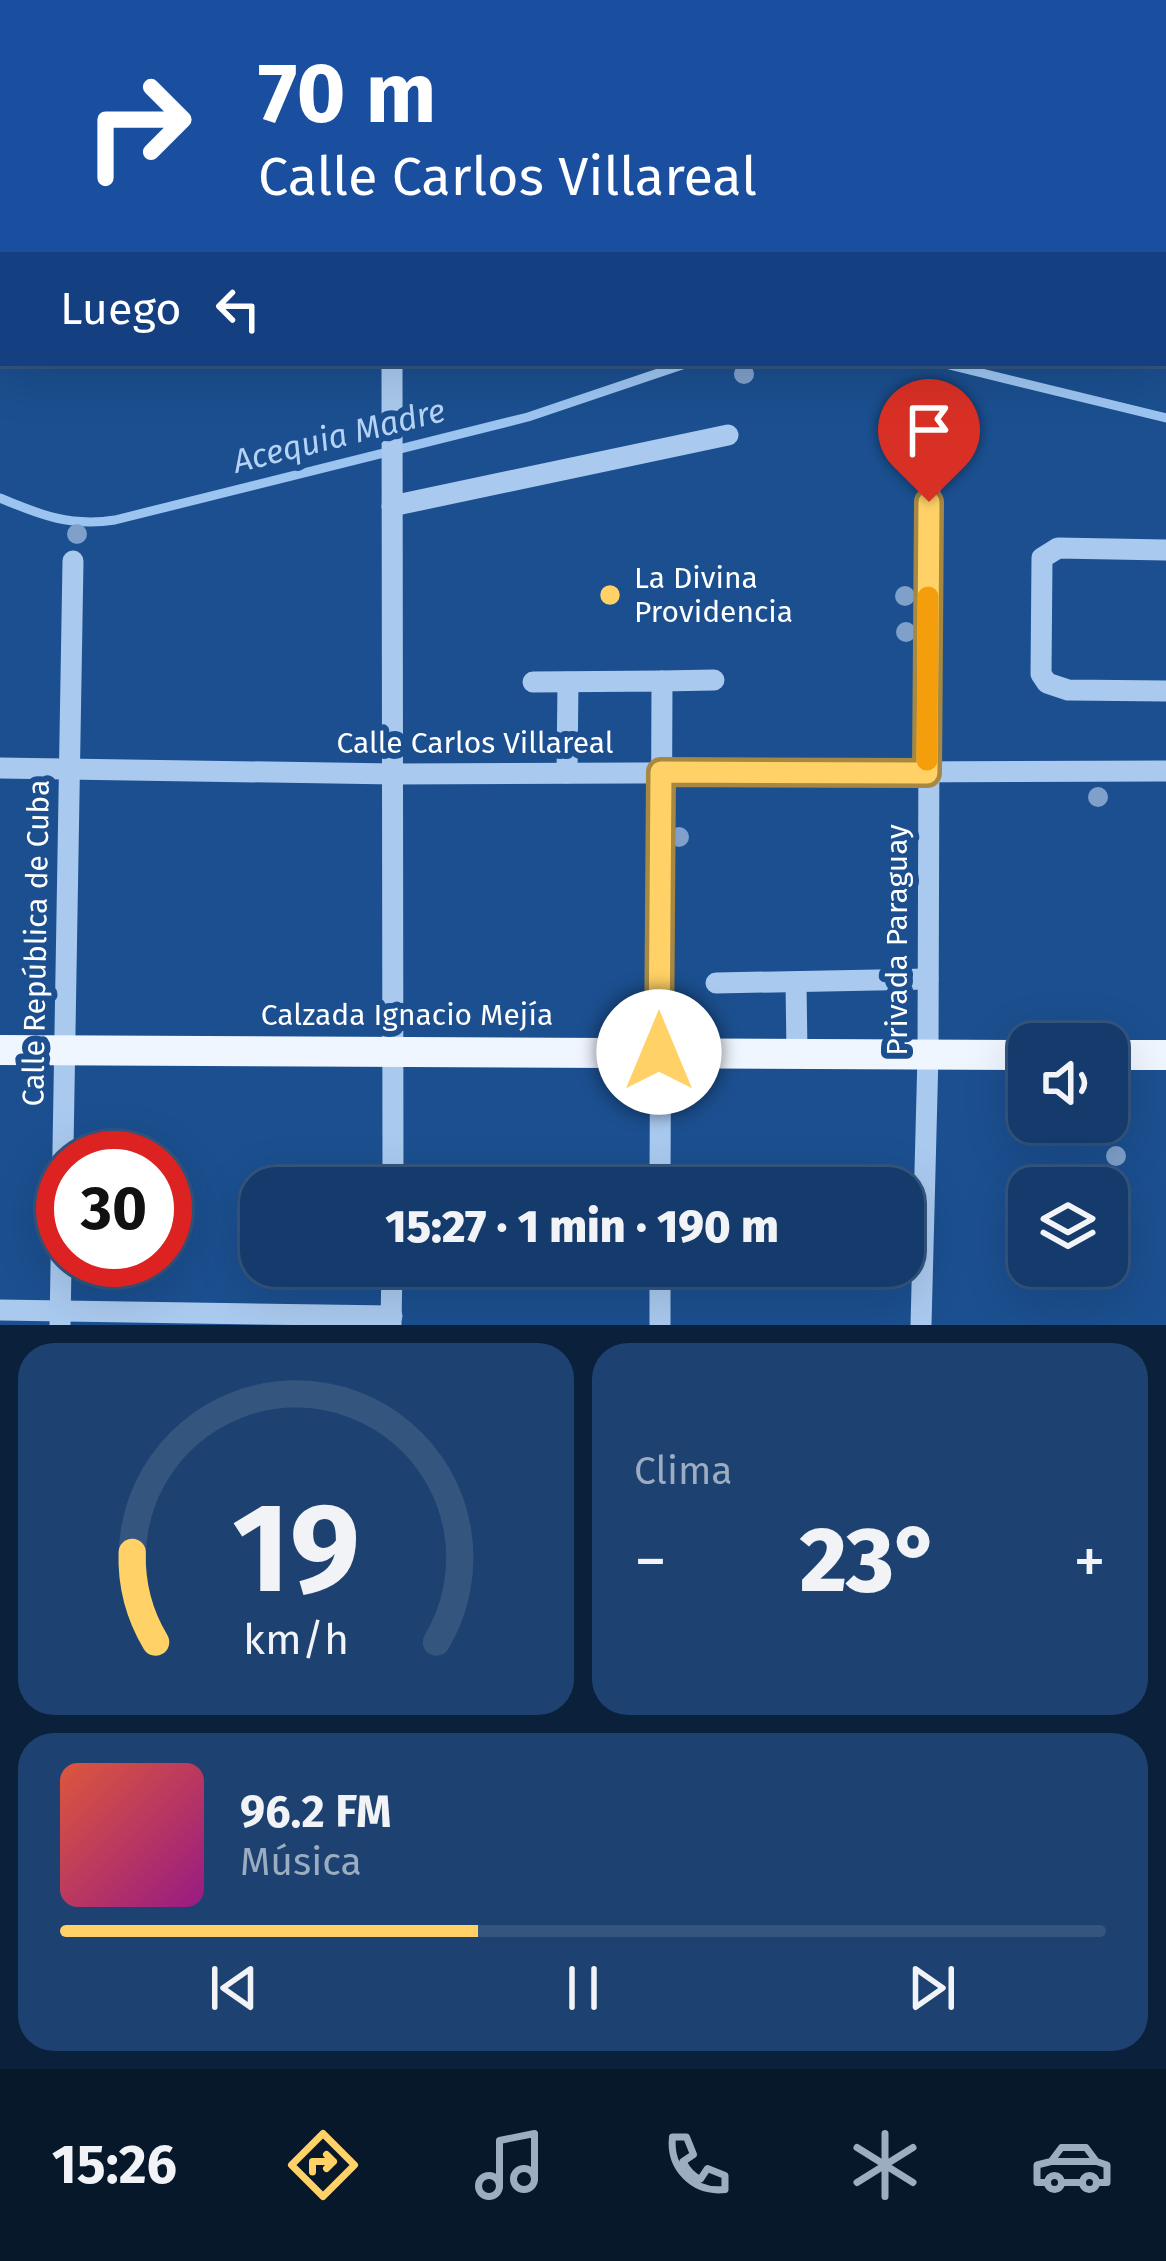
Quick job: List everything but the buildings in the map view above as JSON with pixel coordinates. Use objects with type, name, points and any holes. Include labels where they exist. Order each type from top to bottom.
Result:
[{"type":"main road","name":"Calzada Ignacio Mejía","points":[[0,1050],[1008,1055]]},
{"type":"main road","points":[[1128,1055],[1166,1055]]},
{"type":"street","points":[[392,366],[393,1167]]},
{"type":"street","name":"Privada Paraguay","points":[[921,1325],[928,1055],[930,411]]},
{"type":"street","points":[[392,506],[728,435]]},
{"type":"street","points":[[1166,550],[1058,548],[1042,558],[1041,674],[1047,683],[1069,691],[1166,691]]},
{"type":"street","name":"Calle República de Cuba","points":[[60,1318],[73,561]]},
{"type":"street","points":[[533,682],[714,680]]},
{"type":"street","points":[[660,1167],[662,681]]},
{"type":"street","points":[[567,773],[568,682]]},
{"type":"street","name":"Calle Carlos Villareal","points":[[0,768],[395,774],[1166,771]]},
{"type":"street","points":[[716,983],[928,980]]},
{"type":"street","points":[[796,982],[797,1054]]},
{"type":"street","points":[[0,1310],[60,1318],[392,1320],[392,1287]]},
{"type":"street","points":[[660,1287],[660,1325]]},
{"type":"waterway","name":"Acequia Madre","points":[[0,498],[56,518],[115,520],[528,417],[679,366]]},
{"type":"waterway","name":"Acequia Madre","points":[[953,366],[1166,418]]},
{"type":"slow traffic","points":[[927,760],[928,597]]},
{"type":"place","name":"La Divina Providencia","points":[[610,595]]},
{"type":"route","points":[[659,1052],[661,772],[927,773],[929,502]]}]
